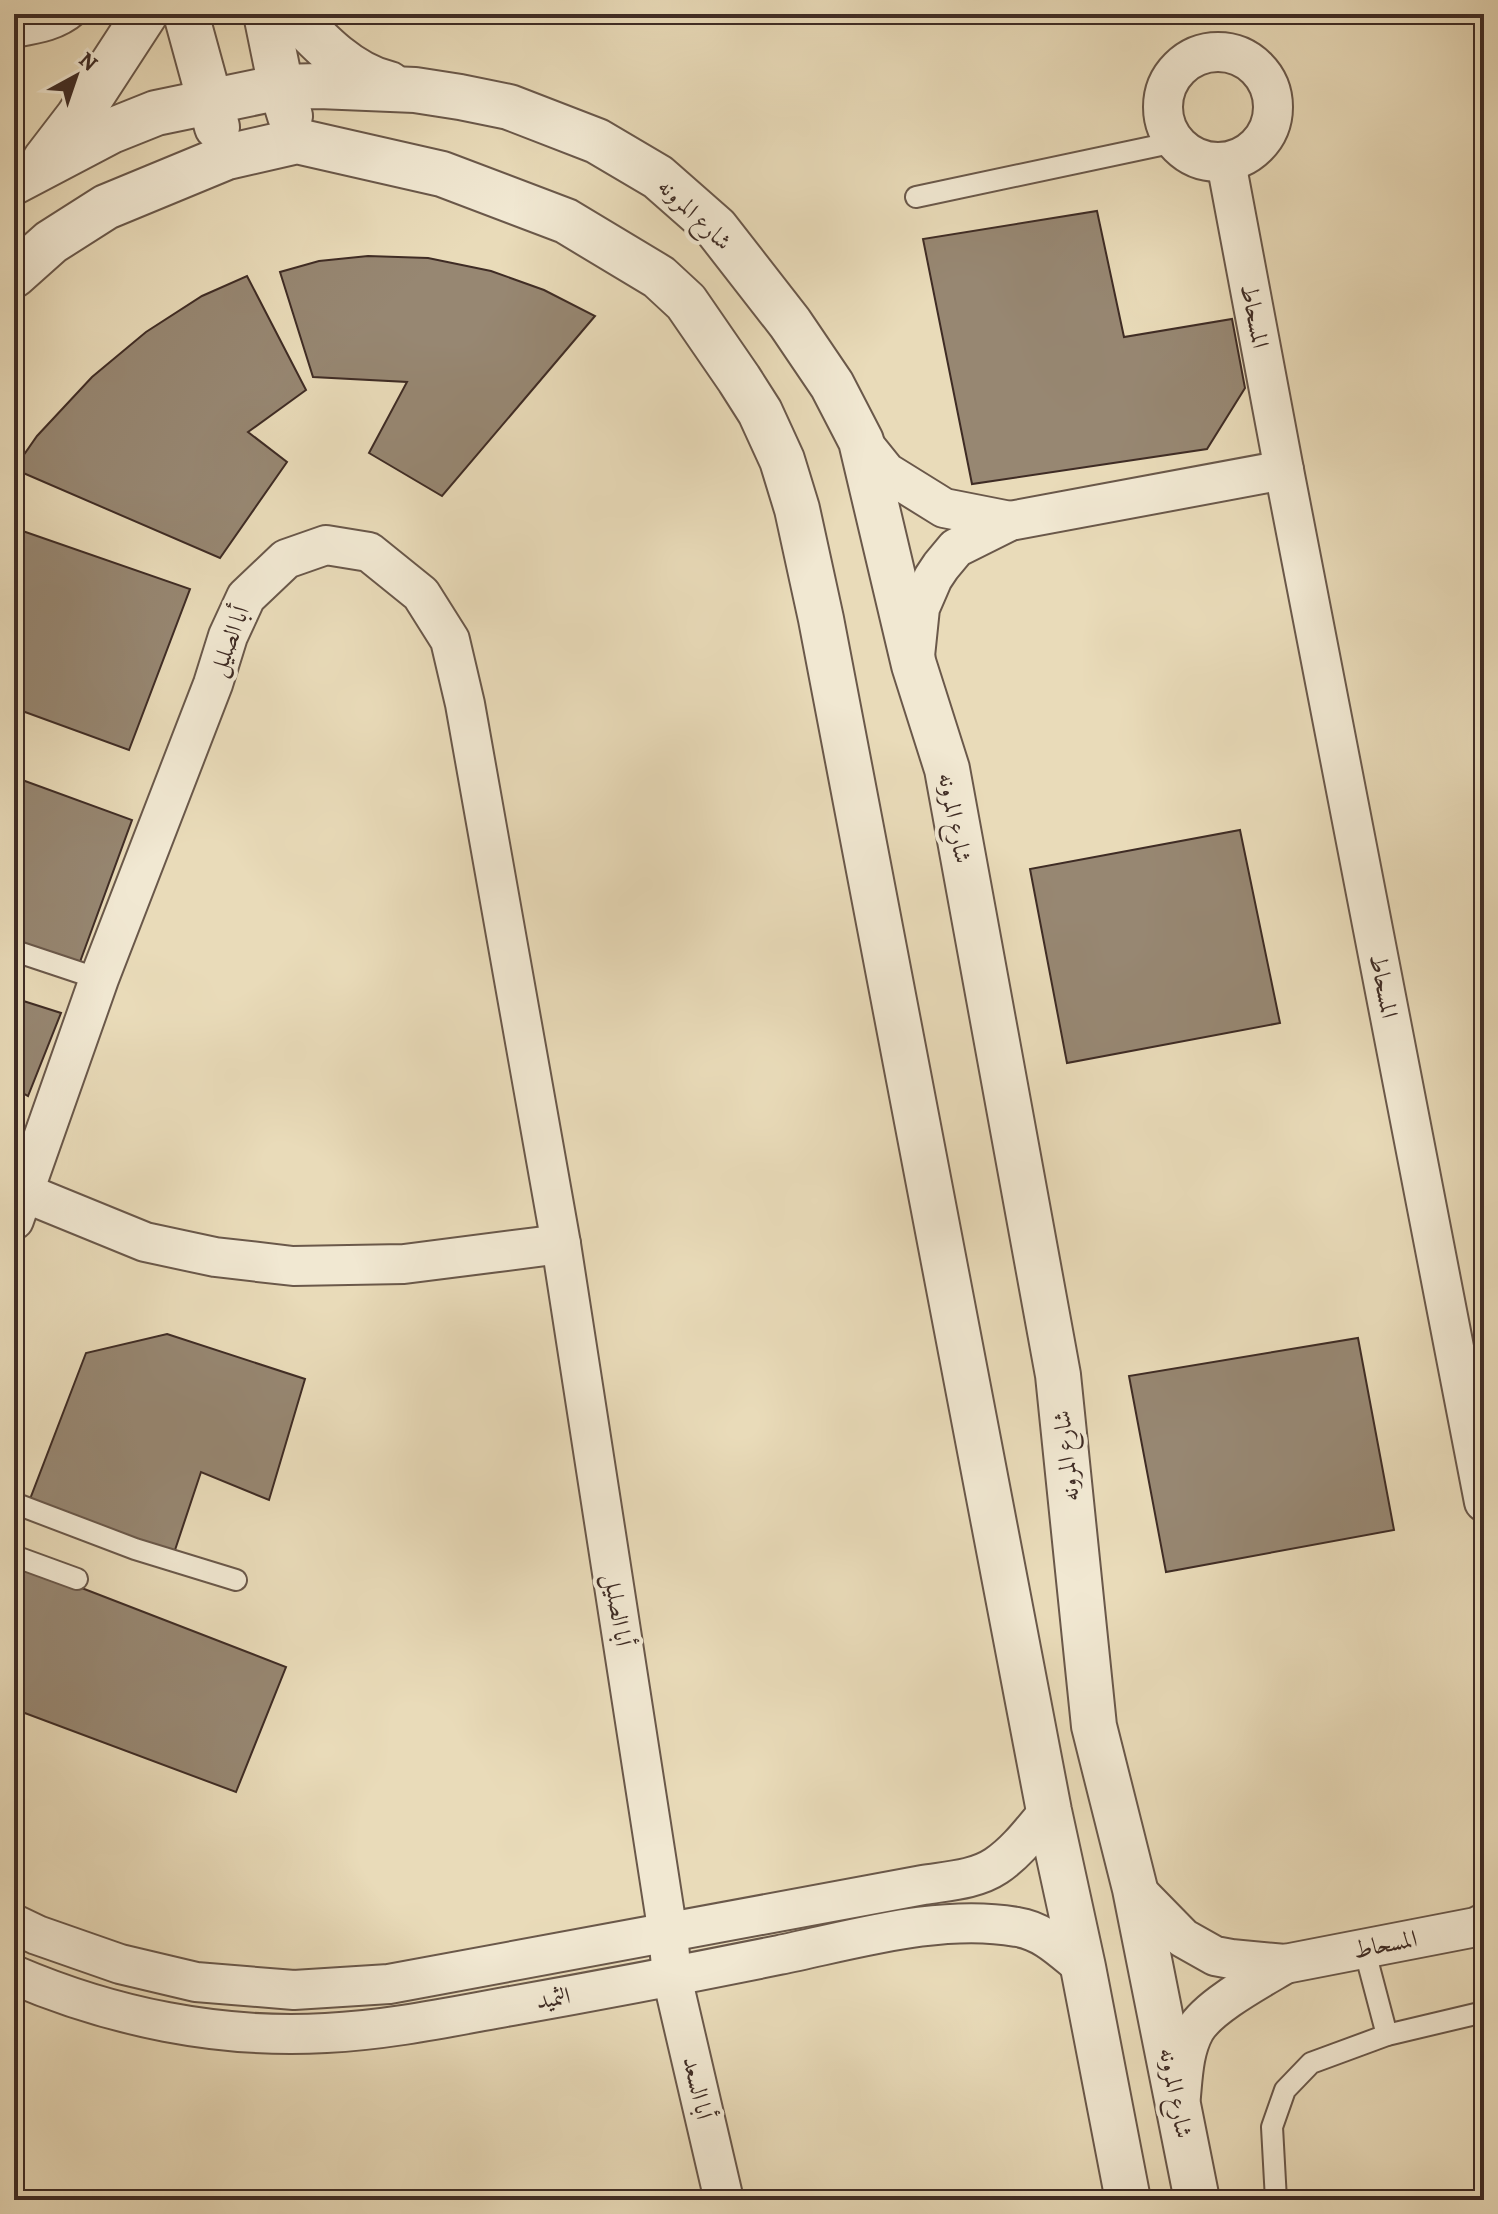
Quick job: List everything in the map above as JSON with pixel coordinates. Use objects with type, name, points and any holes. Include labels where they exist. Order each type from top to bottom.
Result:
[{"type":"street","points":[[27,174],[78,117],[145,14]]},
{"type":"street","points":[[186,14],[227,157]]},
{"type":"street","points":[[266,14],[281,87],[297,141]]},
{"type":"street","points":[[293,14],[345,63],[378,82],[415,90]]},
{"type":"street","points":[[1209,53],[1227,53],[1243,58],[1257,68],[1273,99],[1273,117],[1257,147],[1243,157],[1226,162],[1207,162],[1189,155],[1175,142],[1165,125],[1162,106],[1166,87],[1176,71],[1191,59],[1209,53]]},
{"type":"street","name":"شارع المرونه","points":[[27,174],[145,117],[281,87],[415,90],[509,107],[597,141],[658,177],[716,228],[790,323],[832,385],[861,441],[914,665],[947,769],[1058,1375],[1094,1726],[1135,1889],[1197,2200]]},
{"type":"street","points":[[14,275],[51,242],[106,207],[227,157],[297,141],[442,174],[566,221],[659,277],[686,302],[760,412],[782,460],[797,509],[821,619],[1049,1811],[1128,2200]]},
{"type":"street","name":"المسحاط","points":[[1226,162],[1484,1502]]},
{"type":"street","points":[[861,441],[886,472],[944,508],[1010,521]]},
{"type":"street","points":[[914,665],[920,608],[933,578],[956,548],[1010,521],[1284,470]]},
{"type":"street","name":"أبا الصليل","points":[[561,1244],[404,1264],[293,1266],[215,1257],[145,1242],[20,1206],[99,979],[213,684],[228,636],[246,597],[286,559],[326,545],[369,552],[421,594],[450,640],[465,704],[561,1244],[668,1934],[672,1977]]},
{"type":"street","name":"الثميد","points":[[14,1924],[120,1964],[196,1982],[294,1990],[389,1984],[963,1879],[994,1868],[1010,1855],[1049,1811]]},
{"type":"street","name":"المسحاط","points":[[1135,1889],[1183,1938],[1215,1956],[1231,1959],[1285,1964],[1484,1923]]},
{"type":"street","name":"الثميد","points":[[14,1975],[55,1993],[192,2028],[323,2034],[381,2029],[672,1977],[930,1925],[1003,1925],[1035,1932],[1083,1967]]},
{"type":"street","name":"المسحاط","points":[[1180,2115],[1184,2062],[1196,2028],[1223,2002],[1285,1964]]},
{"type":"street","name":"أبا السعد","points":[[672,1977],[724,2200]]},
{"type":"lane","points":[[14,37],[48,31],[77,14]]},
{"type":"lane","points":[[916,197],[1175,142]]},
{"type":"lane","points":[[18,952],[99,979]]},
{"type":"lane","points":[[14,1503],[135,1549],[236,1580]]},
{"type":"lane","points":[[14,1556],[77,1579]]},
{"type":"lane","points":[[1364,1948],[1387,2035]]},
{"type":"lane","points":[[1276,2200],[1272,2127],[1285,2090],[1311,2063],[1387,2035],[1484,2012]]},
{"type":"building","points":[[1097,211],[1124,337],[1232,319],[1245,388],[1207,449],[972,484],[923,239]]},
{"type":"building","points":[[368,256],[428,258],[491,271],[544,290],[595,316],[442,496],[369,453],[407,382],[313,377],[280,272],[319,261]]},
{"type":"building","points":[[247,276],[306,390],[248,432],[287,462],[220,558],[14,469],[37,436],[92,377],[146,332],[202,296]]},
{"type":"building","points":[[14,528],[190,589],[129,750],[14,708]]},
{"type":"building","points":[[14,777],[132,820],[77,970],[14,947]]},
{"type":"building","points":[[1240,830],[1280,1023],[1067,1063],[1030,869]]},
{"type":"building","points":[[14,998],[61,1013],[28,1096],[14,1088]]},
{"type":"building","points":[[167,1334],[305,1379],[269,1500],[201,1472],[173,1556],[27,1507],[86,1353]]},
{"type":"building","points":[[1358,1338],[1394,1530],[1166,1572],[1129,1376]]},
{"type":"building","points":[[17,1563],[286,1667],[236,1792],[14,1709],[14,1569]]}]
